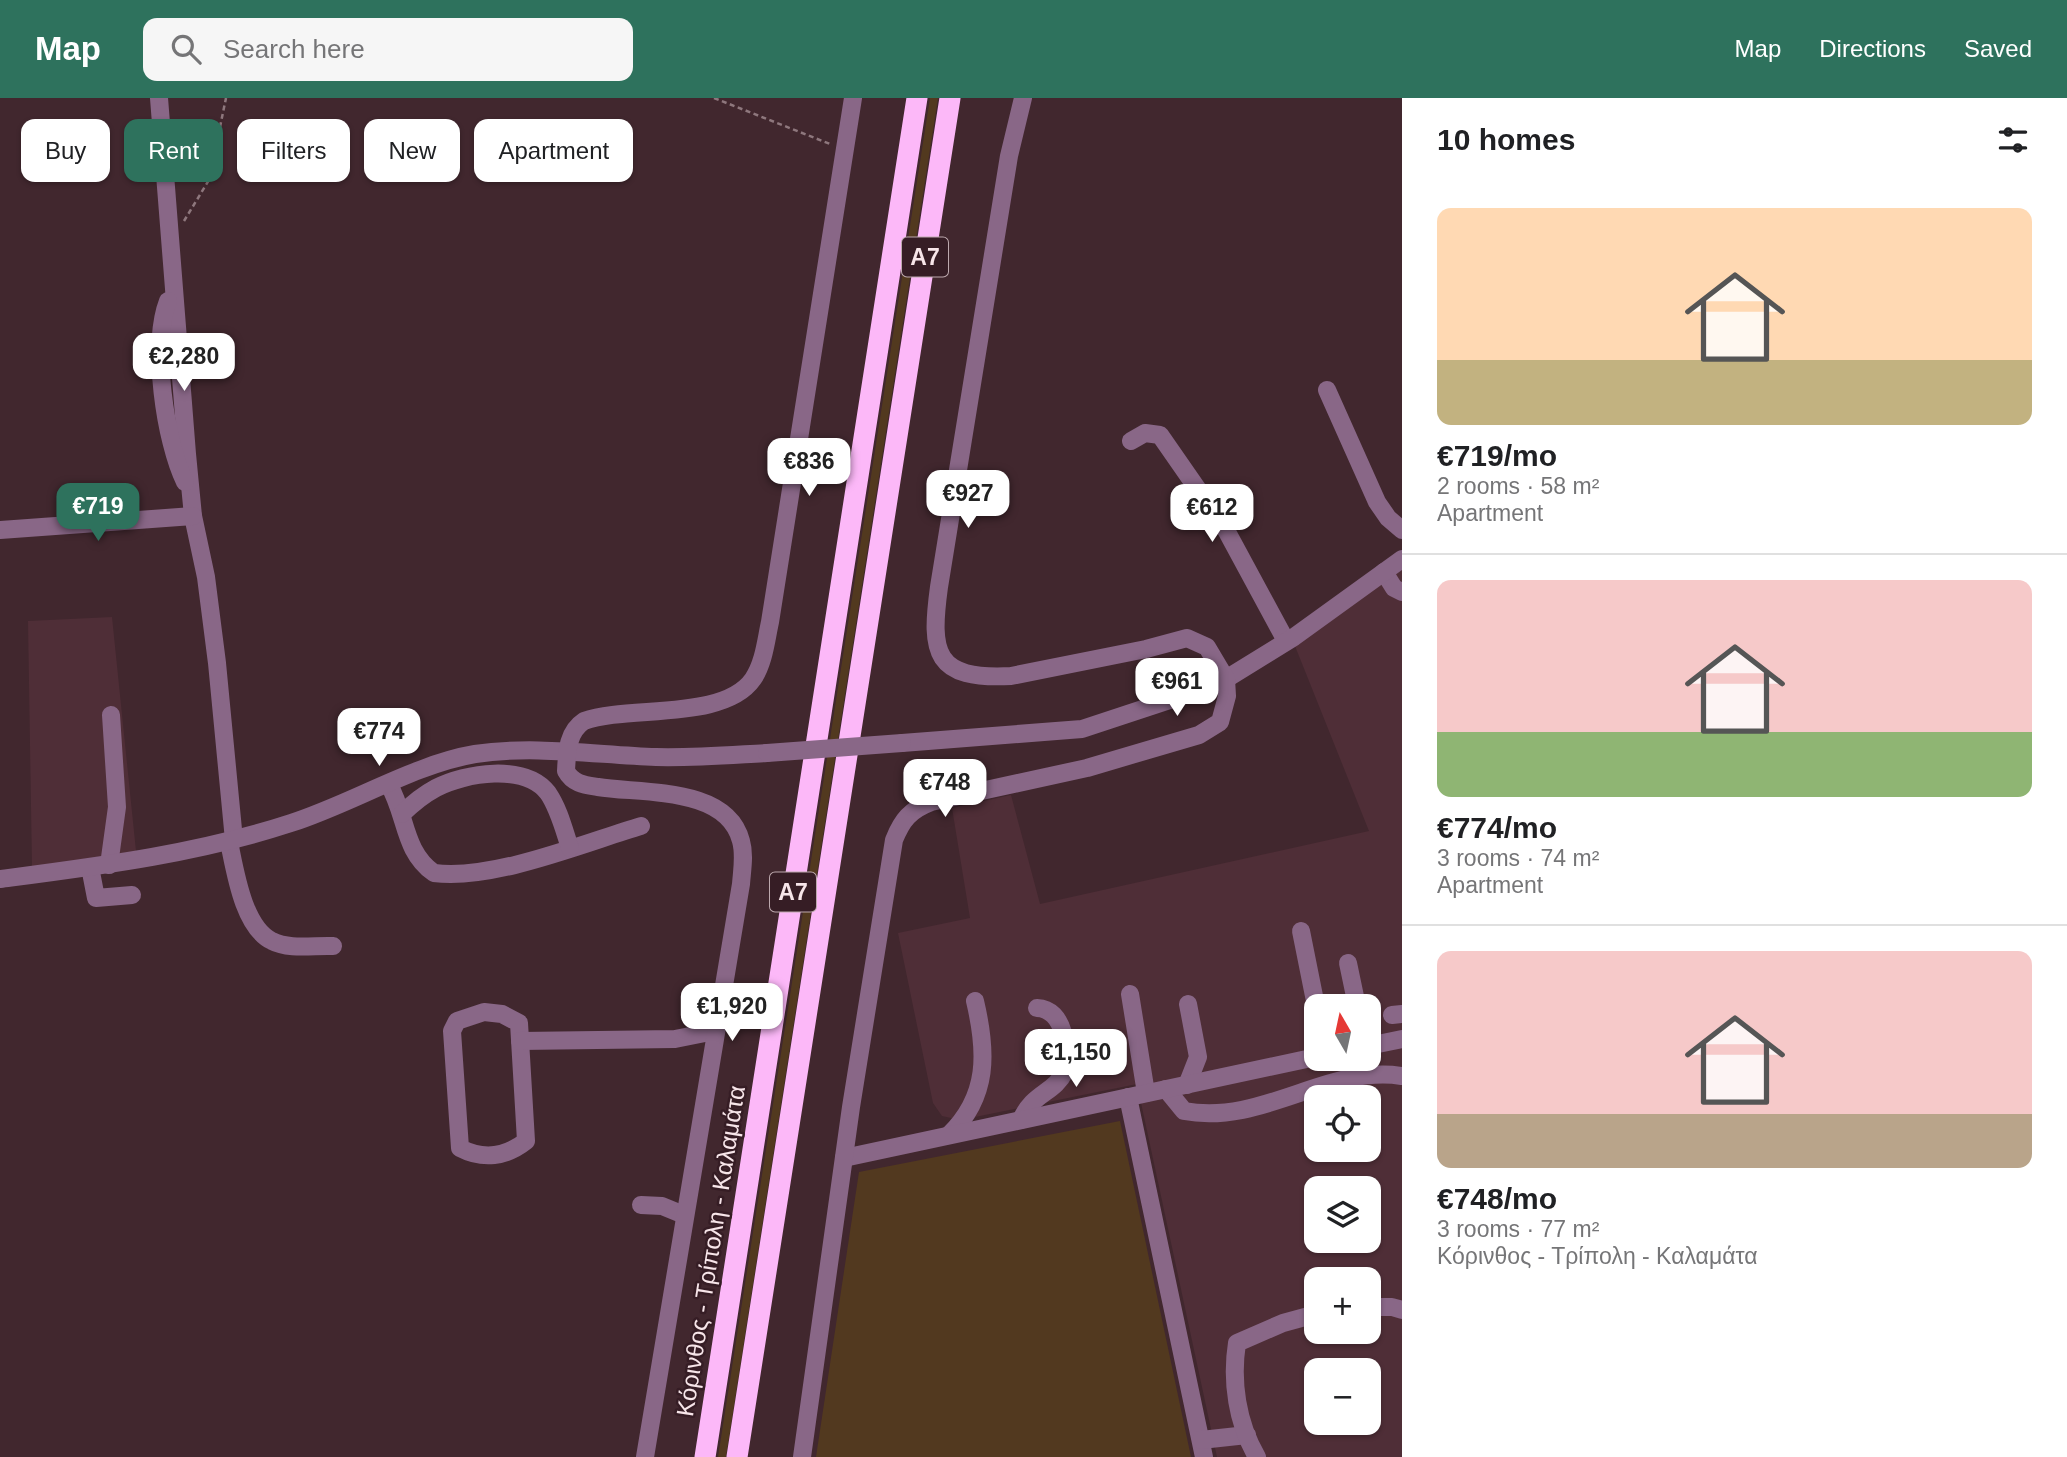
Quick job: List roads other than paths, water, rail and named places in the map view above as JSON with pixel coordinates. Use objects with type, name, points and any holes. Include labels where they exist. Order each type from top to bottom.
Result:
[{"type":"highway","name":"Κόρινθος - Τρίπολη - Καλαμάτα","points":[[705,1457],[917,98]]},
{"type":"highway","name":"Α7","points":[[737,1457],[950,98]]},
{"type":"highway","points":[[943,143],[956,98]]},
{"type":"street","points":[[159,98],[172,290],[193,516],[215,649],[231,841],[241,895],[266,937],[283,945],[333,946]]},
{"type":"street","points":[[645,1457],[741,884],[743,845],[736,828],[717,809],[693,798],[636,793],[577,782],[566,771],[568,752],[572,733],[584,721],[707,704],[742,690],[758,670],[770,622],[853,98]]},
{"type":"street","points":[[802,1457],[844,1158],[894,840],[906,816],[917,807],[931,802],[1087,768],[1199,735],[1220,722],[1227,696],[1226,679],[1207,647],[1188,638],[1011,676],[992,677],[967,675],[954,668],[936,645],[933,630],[939,587],[1009,156],[1023,98]]},
{"type":"street","points":[[1327,390],[1377,502],[1388,518],[1402,530]]},
{"type":"street","points":[[1131,441],[1144,433],[1160,435],[1226,530],[1286,641]]},
{"type":"street","points":[[0,530],[193,516]]},
{"type":"street","points":[[0,878],[109,865],[231,841],[317,814],[432,766],[478,754],[568,752],[657,757],[767,753],[1082,729],[1130,715],[1226,679],[1286,641],[1402,559]]},
{"type":"street","points":[[1384,572],[1394,588],[1402,592]]},
{"type":"street","points":[[109,865],[117,807],[111,715]]},
{"type":"street","points":[[402,814],[438,787],[471,776],[526,778],[547,792],[557,810],[570,848]]},
{"type":"street","points":[[389,785],[402,814],[414,855],[435,873],[473,872],[558,854],[641,826]]},
{"type":"street","points":[[90,867],[96,898],[132,895]]},
{"type":"street","points":[[1301,932],[1314,994]]},
{"type":"street","points":[[1349,963],[1355,994]]},
{"type":"street","points":[[1130,994],[1137,1095],[1202,1448],[1247,1436]]},
{"type":"street","points":[[949,1135],[963,1122],[982,1084],[985,1064],[982,1032],[975,1002]]},
{"type":"street","points":[[1187,1085],[1198,1057],[1188,1004]]},
{"type":"street","points":[[1021,1120],[1033,1099],[1054,1085],[1065,1071],[1064,1040],[1057,1018],[1050,1010],[1037,1008]]},
{"type":"street","points":[[493,1013],[519,1023],[520,1041],[526,1141],[502,1155],[484,1156],[460,1148],[452,1031],[457,1021],[465,1017],[493,1013]]},
{"type":"street","points":[[520,1041],[675,1040],[715,1031]]},
{"type":"street","points":[[1381,1043],[1402,1039]]},
{"type":"street","points":[[844,1158],[1304,1060]]},
{"type":"street","points":[[1166,1089],[1184,1111],[1214,1114],[1240,1112],[1346,1080],[1383,1074],[1402,1076]]},
{"type":"street","points":[[641,1205],[663,1206],[684,1215]]},
{"type":"street","points":[[1381,1307],[1402,1310]]},
{"type":"street","points":[[1256,1457],[1237,1404],[1234,1375],[1237,1343],[1283,1322],[1304,1317]]}]
